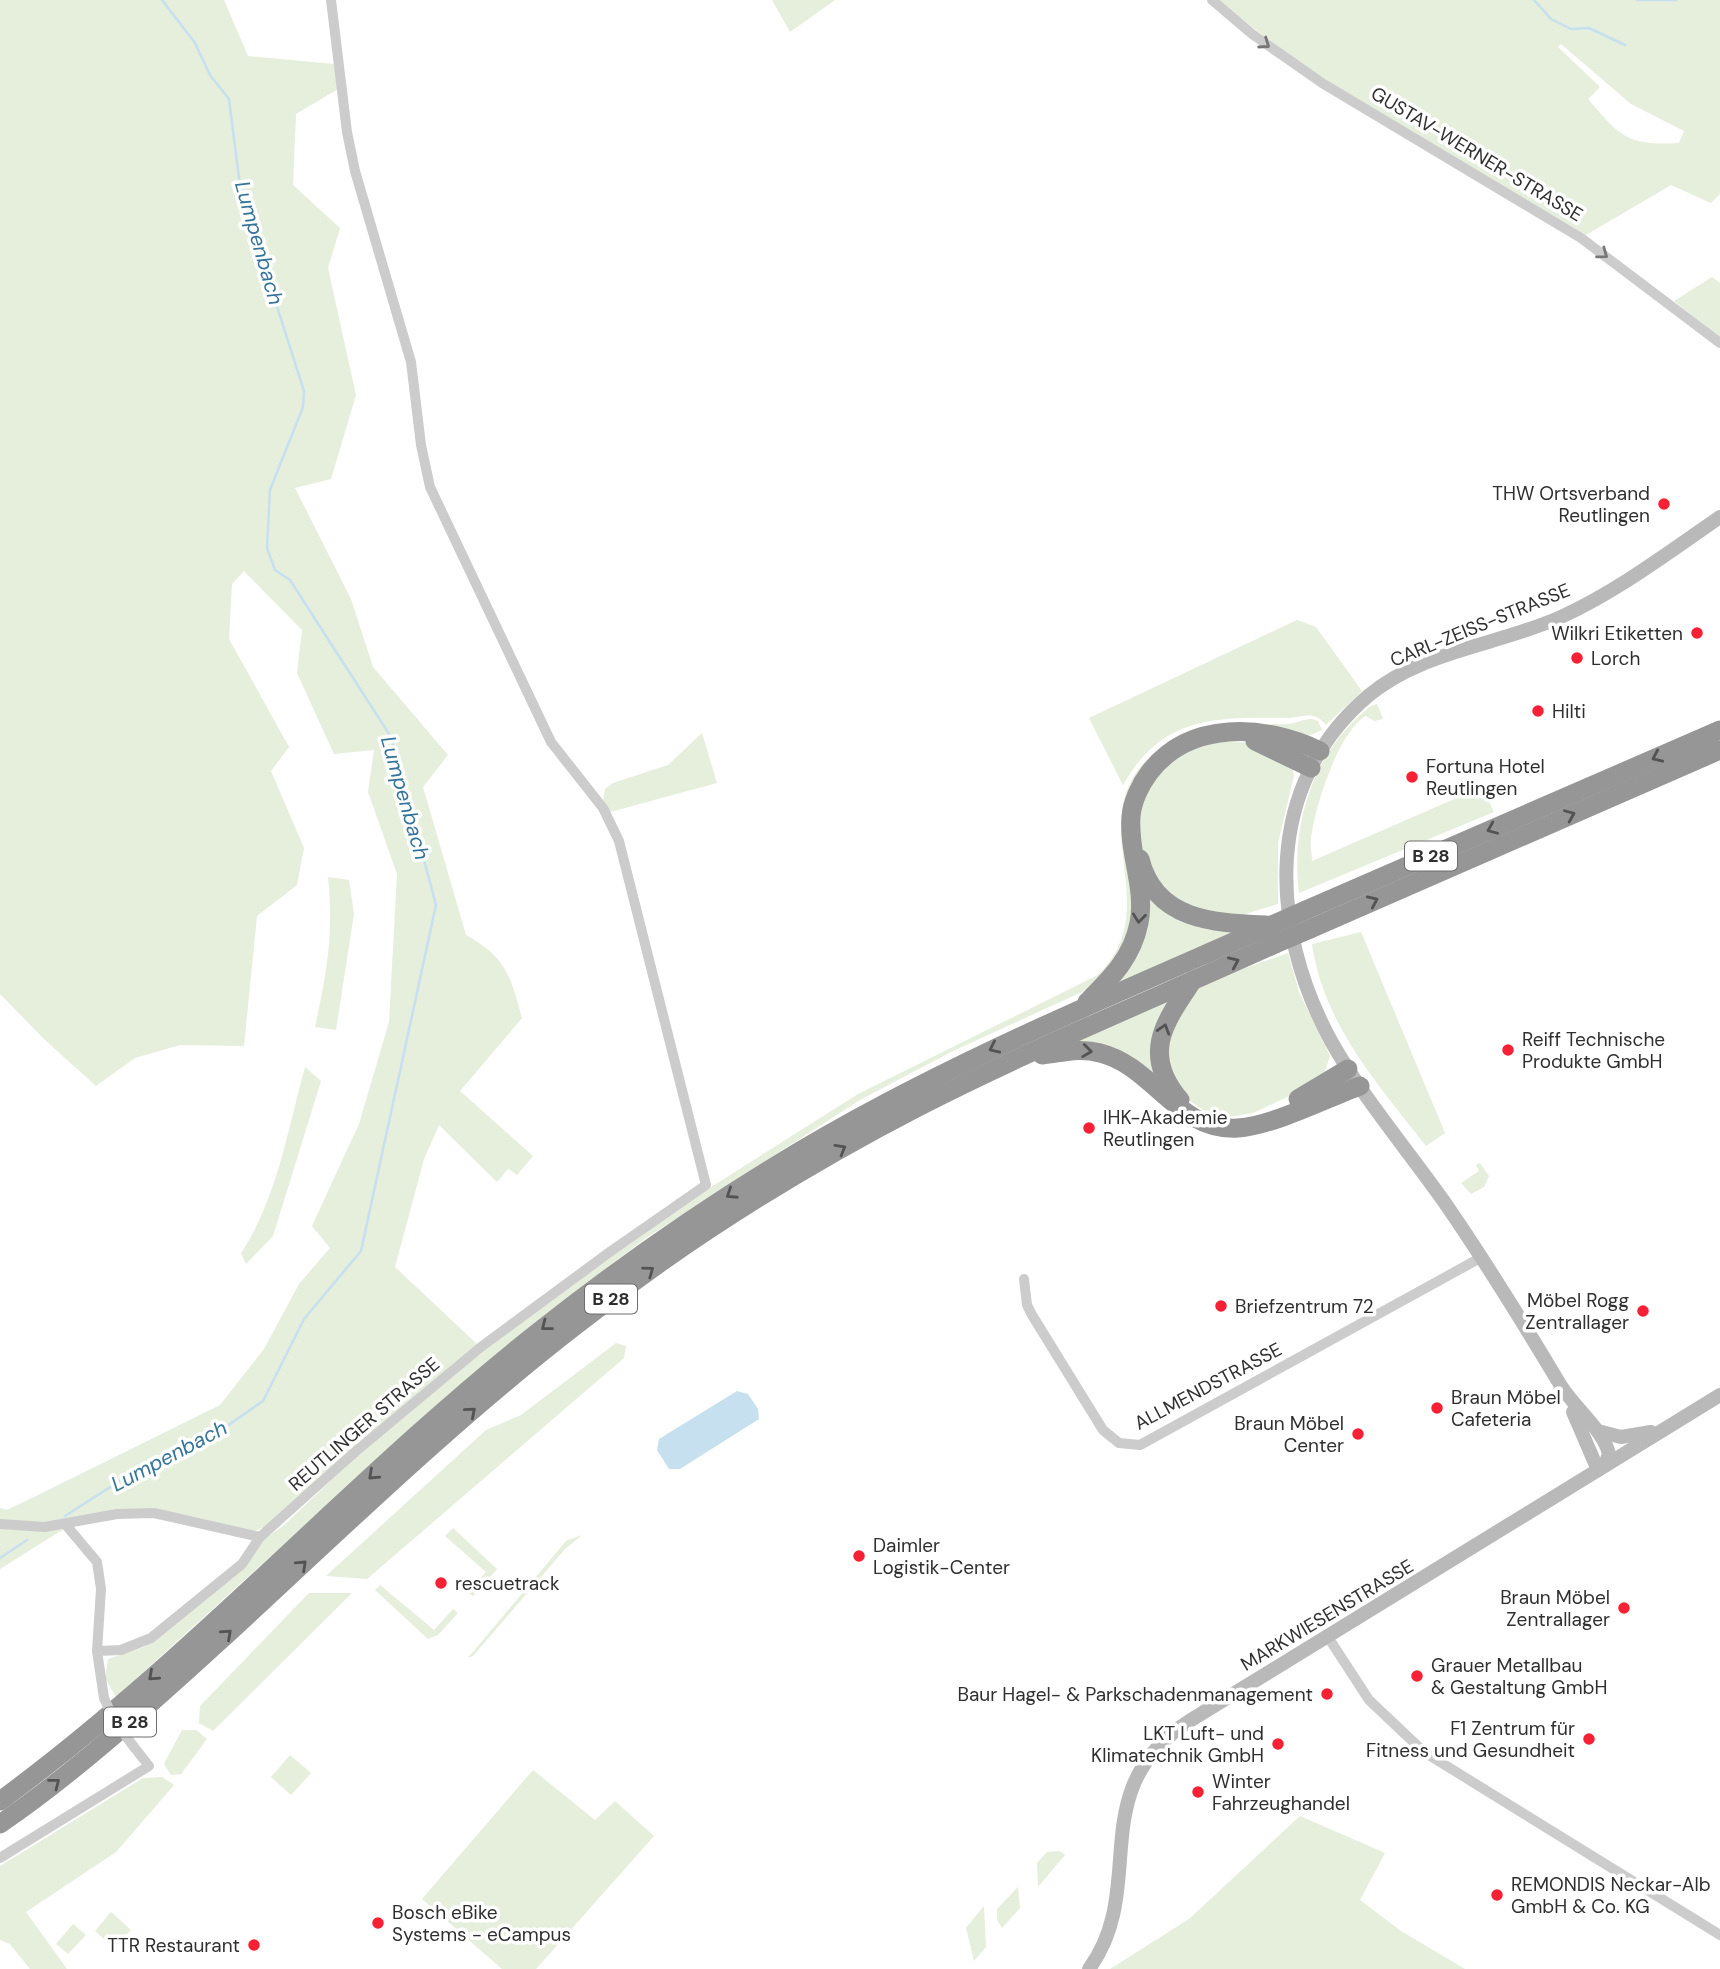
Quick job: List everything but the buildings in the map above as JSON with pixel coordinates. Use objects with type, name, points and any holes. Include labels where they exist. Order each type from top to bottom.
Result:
[{"type":"highway","name":"B 28","points":[[1308,919],[1720,730]]},
{"type":"highway","points":[[1079,1010],[1127,958],[1135,940],[1140,903],[1132,849],[1131,812],[1145,778],[1157,762],[1185,741],[1220,732],[1273,735],[1315,759]]},
{"type":"highway","points":[[1272,931],[1211,923],[1174,907],[1149,881],[1142,865],[1135,830],[1137,814],[1149,781],[1161,766],[1175,754],[1204,741],[1229,738],[1254,741],[1315,759]]},
{"type":"highway","name":"B 28","points":[[0,1801],[132,1696],[454,1402],[541,1330],[619,1271],[718,1202],[821,1138],[945,1072],[1079,1010],[1720,750]]},
{"type":"highway","name":"B 28","points":[[0,1824],[54,1784],[147,1707],[409,1467],[594,1311],[704,1233],[798,1174],[918,1107],[1020,1057],[1193,980],[1272,931]]},
{"type":"highway","points":[[1193,980],[1164,1024],[1161,1061],[1172,1090],[1200,1114],[1228,1122],[1254,1118],[1303,1097],[1348,1069]]},
{"type":"highway","points":[[1020,1057],[1078,1049],[1107,1055],[1130,1066],[1190,1117],[1219,1128],[1258,1124],[1360,1086]]},
{"type":"street","name":"REUTLINGER STRASSE","points":[[97,1651],[121,1650],[152,1638],[242,1564],[260,1537],[355,1452],[481,1347],[706,1185],[625,860],[613,824],[551,742],[430,487],[421,445],[411,362],[355,171],[347,132],[331,0]]},
{"type":"street","name":"GUSTAV-WERNER-STRASSE","points":[[1213,0],[1252,34],[1322,83],[1581,238],[1720,343]]},
{"type":"street","name":"CARL-ZEISS-STRASSE","points":[[1315,759],[1332,732],[1354,709],[1397,677],[1562,617],[1640,571],[1720,517]]},
{"type":"street","points":[[1315,759],[1299,795],[1287,844],[1289,914],[1308,990],[1348,1069],[1482,1257],[1567,1397],[1601,1468]]},
{"type":"street","name":"ALLMENDSTRASSE","points":[[1024,1279],[1027,1305],[1032,1315],[1103,1430],[1119,1443],[1140,1445],[1482,1257]]},
{"type":"street","name":"MARKWIESENSTRASSE","points":[[1089,1969],[1101,1950],[1114,1910],[1124,1811],[1133,1784],[1163,1741],[1181,1727],[1720,1395]]},
{"type":"street","points":[[1567,1397],[1598,1431],[1609,1454],[1601,1468]]},
{"type":"street","points":[[1598,1431],[1621,1437],[1660,1432]]},
{"type":"street","points":[[0,1524],[25,1527],[66,1525],[117,1514],[154,1513],[260,1537]]},
{"type":"street","points":[[0,1858],[149,1766],[116,1722],[104,1698],[97,1651],[101,1589],[97,1562],[66,1525]]},
{"type":"street","points":[[1328,1637],[1369,1700],[1424,1752],[1720,1935]]},
{"type":"green space","points":[[0,0],[224,0],[248,56],[334,64],[338,89],[296,114],[293,185],[340,228],[328,268],[356,395],[331,479],[295,488],[351,599],[373,667],[448,755],[423,787],[466,935],[490,951],[505,969],[522,1018],[460,1091],[533,1156],[517,1175],[508,1169],[497,1182],[439,1125],[424,1159],[395,1267],[478,1345],[352,1448],[271,1524],[255,1531],[181,1514],[98,1513],[59,1532],[0,1569],[0,1508],[7,1510],[220,1405],[264,1349],[299,1284],[330,1248],[312,1226],[359,1124],[389,1022],[397,874],[368,792],[374,750],[334,754],[297,673],[302,630],[244,571],[232,584],[229,639],[289,747],[271,771],[304,848],[297,885],[257,916],[244,1046],[180,1045],[135,1058],[96,1086],[0,994]]},
{"type":"green space","points":[[772,0],[835,0],[790,32]]},
{"type":"green space","points":[[1219,0],[1720,0],[1720,194],[1711,203],[1671,185],[1586,235],[1397,125],[1305,66]],"holes":[[[1561,44],[1631,104],[1684,131],[1679,143],[1648,143],[1617,130],[1588,99],[1600,87],[1558,47]]]},
{"type":"green space","points":[[1712,277],[1720,283],[1720,338],[1674,301]]},
{"type":"green space","points":[[1297,620],[1316,627],[1362,691],[1326,725],[1316,717],[1306,716],[1234,718],[1191,726],[1154,746],[1123,785],[1089,718]]},
{"type":"green space","points":[[1377,704],[1383,719],[1374,721],[1366,716],[1356,724],[1346,737],[1330,772],[1313,826],[1312,861],[1482,787],[1494,812],[1299,893],[1297,870],[1301,823],[1315,777],[1340,737],[1366,710]]},
{"type":"green space","points":[[1312,719],[1318,721],[1322,730],[1306,737],[1219,729],[1141,777],[1131,933],[1102,980],[1082,992],[953,1051],[860,1100],[646,1238],[535,1322],[449,1394],[116,1697],[105,1678],[108,1659],[144,1647],[153,1641],[245,1566],[264,1539],[283,1526],[358,1455],[484,1351],[594,1267],[708,1189],[858,1094],[1098,975],[1118,948],[1126,920],[1127,892],[1121,834],[1123,806],[1132,779],[1154,753],[1182,734],[1201,727],[1289,724]]},
{"type":"green space","points":[[702,733],[717,783],[610,812],[603,801],[605,789],[613,783],[668,765]]},
{"type":"green space","points":[[1221,741],[1253,743],[1292,765],[1294,776],[1278,843],[1278,904],[1229,919],[1176,904],[1145,863],[1138,830],[1144,797],[1162,768],[1189,750]]},
{"type":"green space","points":[[328,877],[349,880],[354,914],[336,1030],[315,1027],[328,952]]},
{"type":"green space","points":[[1144,890],[1245,927],[1106,988]]},
{"type":"green space","points":[[1361,932],[1445,1133],[1426,1146],[1355,1052],[1340,1027],[1318,973],[1312,944]]},
{"type":"green space","points":[[1288,953],[1299,992],[1330,1056],[1323,1077],[1253,1113],[1229,1117],[1203,1110],[1184,1097],[1164,1059],[1176,1010],[1194,991],[1209,983]]},
{"type":"green space","points":[[1175,992],[1162,1079],[1055,1045]]},
{"type":"green space","points":[[305,1067],[321,1081],[273,1236],[246,1264],[241,1253],[273,1187]]},
{"type":"green space","points":[[1480,1163],[1489,1176],[1484,1187],[1471,1194],[1461,1183],[1479,1171],[1476,1165]]},
{"type":"green space","points":[[616,1343],[626,1346],[624,1358],[367,1579],[326,1576],[486,1430],[521,1415]]},
{"type":"green space","points":[[453,1528],[497,1569],[473,1596],[468,1592],[486,1572],[445,1536]]},
{"type":"green space","points":[[582,1535],[565,1549],[473,1656],[468,1658],[566,1541]]},
{"type":"green space","points":[[380,1585],[434,1630],[453,1609],[458,1613],[438,1635],[428,1639],[375,1590]]},
{"type":"green space","points":[[309,1593],[352,1593],[213,1731],[199,1723],[200,1706]]},
{"type":"green space","points":[[182,1730],[196,1730],[207,1739],[181,1774],[171,1775],[164,1764]]},
{"type":"green space","points":[[290,1755],[311,1773],[291,1795],[271,1777]]},
{"type":"green space","points":[[533,1770],[595,1820],[615,1801],[654,1836],[536,1969],[502,1969],[422,1899]]},
{"type":"green space","points":[[162,1777],[174,1785],[116,1852],[26,1912],[67,1969],[30,1969],[10,1944],[0,1940],[0,1866],[143,1778]]},
{"type":"green space","points":[[1300,1816],[1385,1853],[1360,1900],[1401,1931],[1465,1969],[1110,1969],[1189,1919]]},
{"type":"green space","points":[[1060,1851],[1065,1855],[1038,1887],[1037,1863],[1047,1852]]},
{"type":"green space","points":[[1018,1887],[1020,1908],[1002,1928],[997,1920],[997,1909]]},
{"type":"green space","points":[[984,1906],[986,1947],[974,1961],[966,1928]]},
{"type":"green space","points":[[111,1912],[131,1930],[114,1948],[95,1931]]},
{"type":"green space","points":[[73,1924],[86,1935],[68,1954],[56,1944]]},
{"type":"water","points":[[737,1391],[748,1394],[758,1409],[759,1419],[680,1469],[669,1469],[657,1450],[659,1439]]},
{"type":"waterway","name":"Lumpenbach","points":[[65,1516],[129,1475],[200,1445],[263,1401],[304,1319],[361,1251],[436,905],[391,737],[290,580],[275,570],[267,548],[270,490],[303,407],[304,391],[241,194],[229,99],[210,75],[195,43],[162,0]]},
{"type":"waterway","points":[[1534,0],[1551,19],[1571,29],[1589,28],[1625,45]]},
{"type":"waterway","points":[[1637,0],[1676,0]]},
{"type":"waterway","name":"Lumpenbach","points":[[0,1558],[27,1540]]},
{"type":"place","name":"THW Ortsverband Reutlingen","points":[[1664,504]]},
{"type":"place","name":"Wilkri Etiketten","points":[[1697,633]]},
{"type":"place","name":"Lorch","points":[[1577,658]]},
{"type":"place","name":"Hilti","points":[[1538,711]]},
{"type":"place","name":"Fortuna Hotel Reutlingen","points":[[1412,777]]},
{"type":"place","name":"Reiff Technische Produkte GmbH","points":[[1508,1050]]},
{"type":"place","name":"IHK-Akademie Reutlingen","points":[[1089,1128]]},
{"type":"place","name":"Briefzentrum 72","points":[[1221,1306]]},
{"type":"place","name":"Möbel Rogg Zentrallager","points":[[1643,1311]]},
{"type":"place","name":"Braun Möbel Cafeteria","points":[[1437,1408]]},
{"type":"place","name":"Braun Möbel Center","points":[[1358,1434]]},
{"type":"place","name":"Daimler Logistik-Center","points":[[859,1556]]},
{"type":"place","name":"rescuetrack","points":[[441,1583]]},
{"type":"place","name":"Braun Möbel Zentrallager","points":[[1624,1608]]},
{"type":"place","name":"Grauer Metallbau & Gestaltung GmbH","points":[[1417,1676]]},
{"type":"place","name":"Baur Hagel- & Parkschadenmanagement","points":[[1327,1694]]},
{"type":"place","name":"F1 Zentrum für Fitness und Gesundheit","points":[[1589,1739]]},
{"type":"place","name":"LKT Luft- und Klimatechnik GmbH","points":[[1278,1744]]},
{"type":"place","name":"Winter Fahrzeughandel","points":[[1198,1792]]},
{"type":"place","name":"REMONDIS Neckar-Alb GmbH & Co. KG","points":[[1497,1895]]},
{"type":"place","name":"Bosch eBike Systems - eCampus","points":[[378,1923]]},
{"type":"place","name":"TTR Restaurant","points":[[254,1945]]}]
